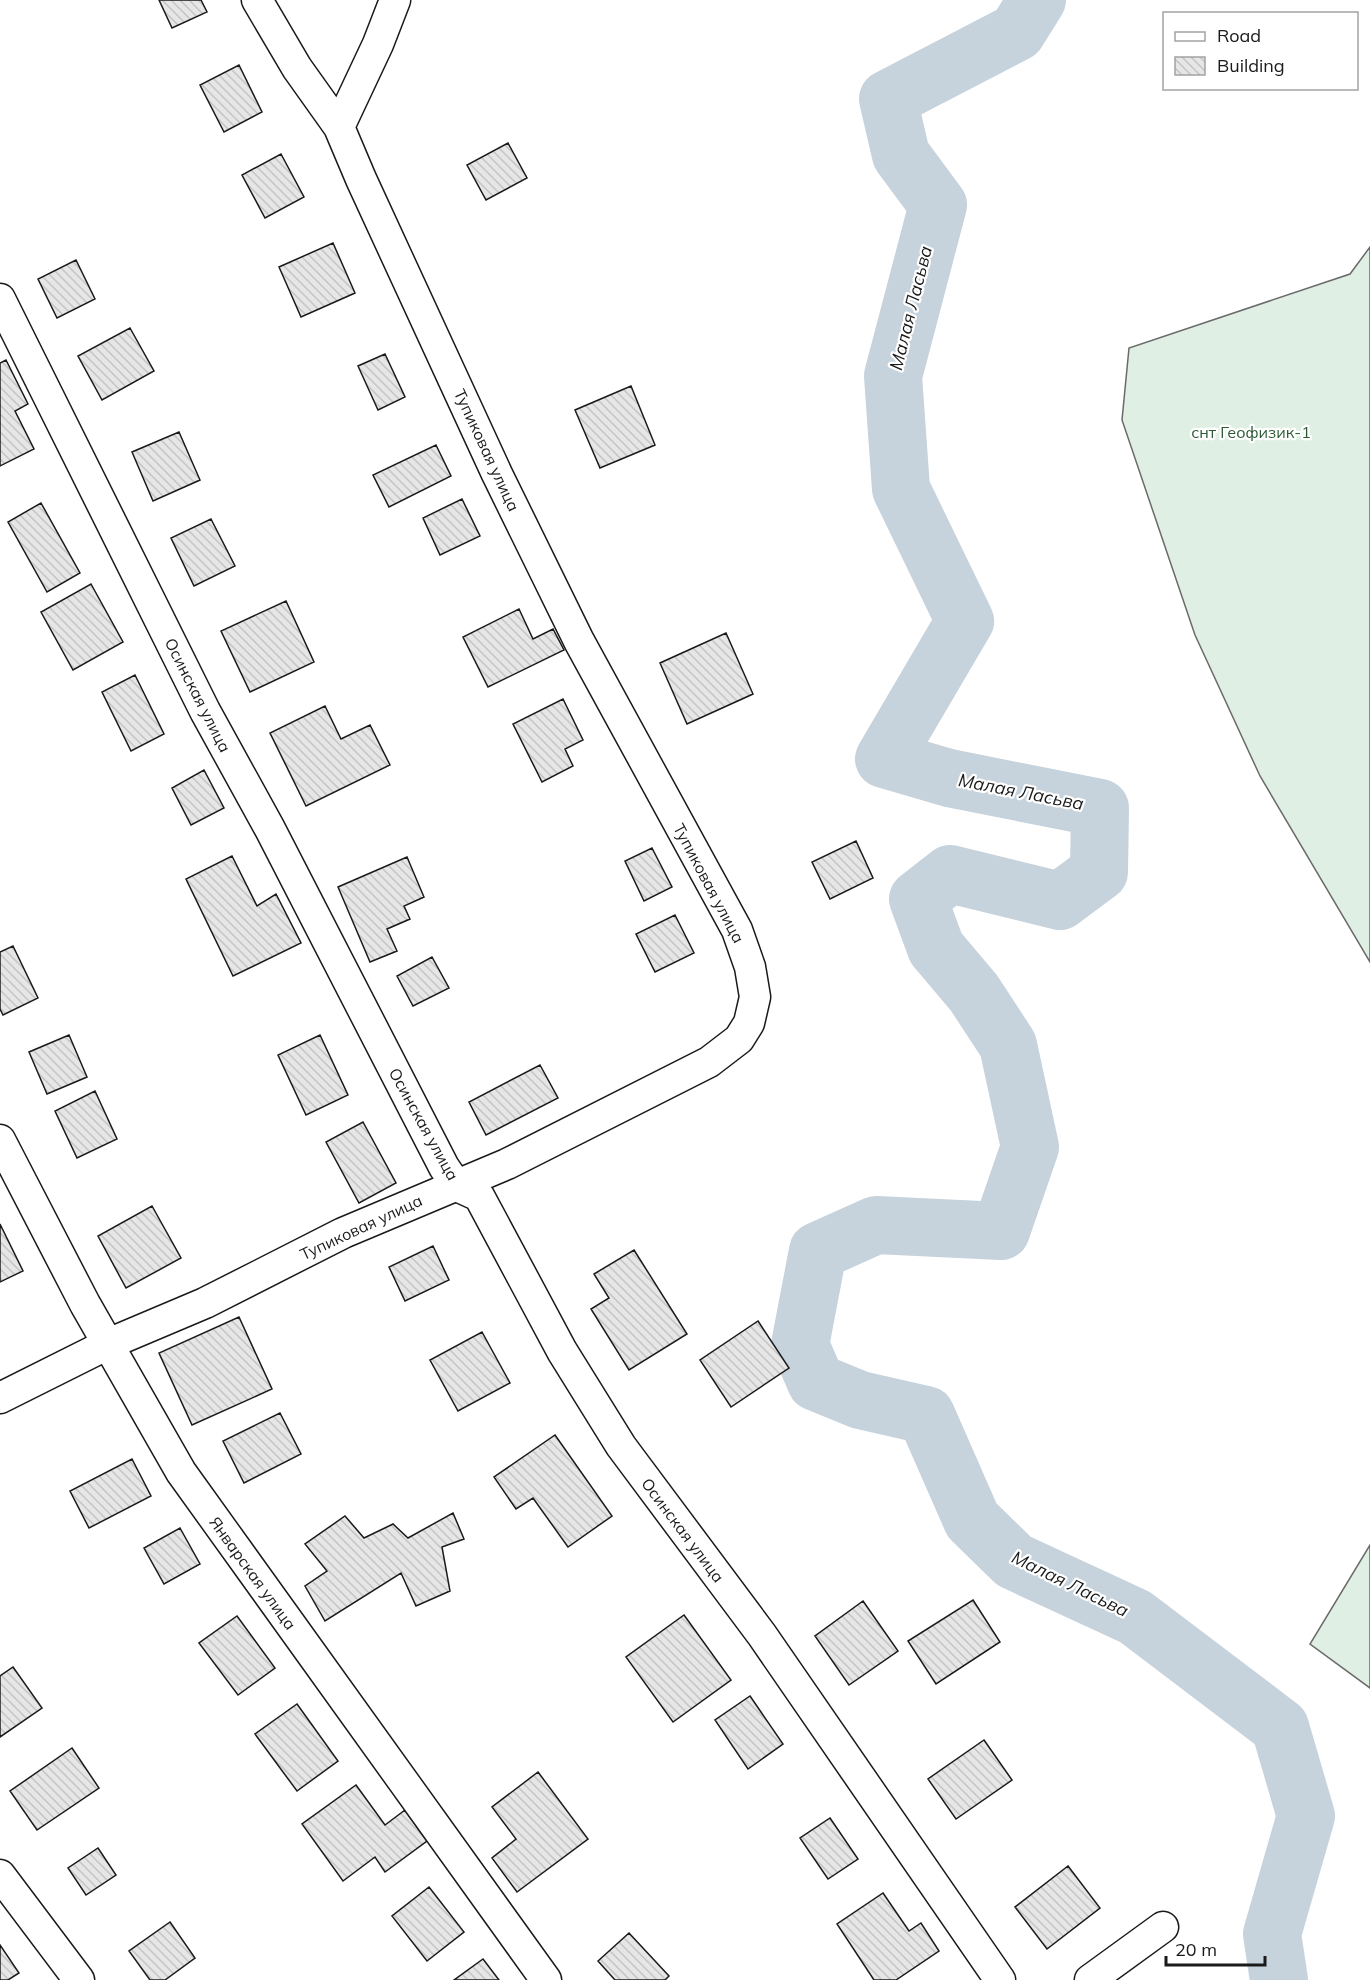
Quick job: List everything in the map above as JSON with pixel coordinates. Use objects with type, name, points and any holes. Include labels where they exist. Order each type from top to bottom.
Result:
[{"type":"street","name":"Тупиковая улица","points":[[0,1398],[108,1344],[205,1303],[343,1233],[507,1164],[709,1062],[740,1039],[748,1023],[755,997],[750,967],[737,930],[579,641],[493,464],[339,127],[297,68],[257,0]]},
{"type":"street","points":[[339,127],[378,44],[395,0]]},
{"type":"street","name":"Осинская улица","points":[[0,298],[211,721],[270,829],[444,1167],[457,1186],[478,1196],[541,1315],[621,1446],[762,1635],[1000,1980]]},
{"type":"street","name":"Январская улица","points":[[0,1140],[51,1241],[153,1427],[187,1481],[546,1980]]},
{"type":"street","points":[[0,1875],[80,1980]]},
{"type":"street","points":[[1090,1980],[1164,1927]]},
{"type":"green space","name":"снт Геофизик-1","points":[[1370,247],[1370,962],[1260,776],[1195,635],[1122,420],[1129,348],[1350,274]]},
{"type":"green space","points":[[1370,1545],[1370,1688],[1310,1644]]},
{"type":"building","points":[[159,0],[201,0],[207,12],[172,28]]},
{"type":"building","points":[[239,65],[262,112],[224,132],[200,85]]},
{"type":"building","points":[[508,143],[527,178],[486,200],[467,165]]},
{"type":"building","points":[[281,154],[304,197],[265,218],[242,175]]},
{"type":"building","points":[[333,243],[355,293],[301,317],[279,267]]},
{"type":"building","points":[[76,260],[95,299],[57,318],[38,279]]},
{"type":"building","points":[[130,328],[154,371],[102,400],[78,356]]},
{"type":"building","points":[[385,354],[405,397],[378,410],[358,366]]},
{"type":"building","points":[[6,360],[28,404],[15,411],[34,449],[0,466],[0,363]]},
{"type":"building","points":[[631,386],[655,445],[600,468],[575,410]]},
{"type":"building","points":[[179,432],[200,480],[153,501],[132,452]]},
{"type":"building","points":[[436,445],[451,476],[389,507],[373,475]]},
{"type":"building","points":[[462,499],[480,536],[440,555],[423,518]]},
{"type":"building","points":[[41,503],[80,573],[47,592],[8,522]]},
{"type":"building","points":[[211,519],[235,566],[194,586],[171,538]]},
{"type":"building","points":[[91,584],[123,642],[73,670],[41,612]]},
{"type":"building","points":[[286,601],[314,662],[250,692],[221,631]]},
{"type":"building","points":[[519,609],[533,639],[553,629],[564,650],[488,687],[463,637]]},
{"type":"building","points":[[726,633],[753,694],[687,724],[660,663]]},
{"type":"building","points":[[135,675],[164,734],[131,751],[102,692]]},
{"type":"building","points":[[563,699],[583,740],[565,749],[573,766],[542,782],[513,724]]},
{"type":"building","points":[[325,706],[341,739],[370,725],[390,765],[306,806],[270,733]]},
{"type":"building","points":[[204,770],[224,808],[191,825],[172,788]]},
{"type":"building","points":[[856,841],[873,878],[830,899],[812,862]]},
{"type":"building","points":[[652,848],[672,887],[644,901],[625,861]]},
{"type":"building","points":[[232,856],[257,906],[276,894],[301,943],[233,976],[186,879]]},
{"type":"building","points":[[407,857],[424,897],[404,906],[410,919],[387,929],[397,951],[370,962],[338,887]]},
{"type":"building","points":[[675,915],[694,953],[655,972],[636,934]]},
{"type":"building","points":[[13,946],[38,998],[3,1015],[0,1009],[0,952]]},
{"type":"building","points":[[432,957],[449,988],[413,1006],[397,976]]},
{"type":"building","points":[[69,1035],[87,1077],[47,1094],[29,1052]]},
{"type":"building","points":[[320,1035],[348,1095],[306,1115],[278,1055]]},
{"type":"building","points":[[540,1065],[558,1098],[486,1135],[469,1102]]},
{"type":"building","points":[[95,1091],[117,1139],[77,1158],[55,1111]]},
{"type":"building","points":[[363,1122],[396,1183],[359,1203],[326,1142]]},
{"type":"building","points":[[152,1206],[181,1258],[126,1288],[98,1236]]},
{"type":"building","points":[[0,1224],[23,1271],[0,1282]]},
{"type":"building","points":[[433,1246],[449,1280],[405,1301],[389,1267]]},
{"type":"building","points":[[634,1250],[687,1334],[629,1370],[591,1309],[609,1298],[594,1274]]},
{"type":"building","points":[[239,1317],[272,1389],[192,1425],[159,1353]]},
{"type":"building","points":[[758,1321],[789,1368],[731,1407],[700,1360]]},
{"type":"building","points":[[482,1332],[510,1383],[458,1411],[430,1360]]},
{"type":"building","points":[[280,1413],[301,1454],[244,1483],[223,1441]]},
{"type":"building","points":[[555,1435],[612,1516],[568,1547],[533,1498],[516,1509],[494,1477]]},
{"type":"building","points":[[132,1459],[151,1496],[89,1528],[70,1491]]},
{"type":"building","points":[[453,1513],[464,1539],[442,1547],[450,1591],[416,1606],[401,1573],[325,1621],[305,1586],[327,1571],[305,1544],[345,1516],[364,1538],[393,1524],[408,1538]]},
{"type":"building","points":[[180,1528],[200,1564],[164,1584],[144,1548]]},
{"type":"building","points":[[973,1600],[1000,1642],[936,1684],[908,1641]]},
{"type":"building","points":[[863,1601],[898,1651],[849,1685],[815,1636]]},
{"type":"building","points":[[684,1615],[731,1680],[673,1722],[626,1657]]},
{"type":"building","points":[[237,1616],[275,1668],[238,1695],[199,1643]]},
{"type":"building","points":[[13,1667],[42,1708],[0,1737],[0,1676]]},
{"type":"building","points":[[750,1696],[783,1744],[748,1769],[715,1720]]},
{"type":"building","points":[[297,1704],[338,1761],[297,1791],[255,1734]]},
{"type":"building","points":[[984,1740],[1012,1780],[956,1819],[928,1779]]},
{"type":"building","points":[[72,1748],[99,1788],[37,1830],[10,1791]]},
{"type":"building","points":[[538,1772],[588,1839],[517,1892],[492,1858],[516,1839],[492,1807]]},
{"type":"building","points":[[356,1785],[385,1825],[405,1810],[427,1841],[385,1872],[375,1857],[343,1881],[302,1824]]},
{"type":"building","points":[[830,1818],[858,1859],[828,1879],[800,1838]]},
{"type":"building","points":[[98,1848],[116,1875],[86,1895],[68,1868]]},
{"type":"building","points":[[1068,1866],[1100,1908],[1047,1949],[1015,1907]]},
{"type":"building","points":[[429,1887],[464,1932],[427,1961],[392,1916]]},
{"type":"building","points":[[883,1893],[909,1931],[921,1923],[939,1951],[896,1980],[874,1980],[837,1924]]},
{"type":"building","points":[[170,1922],[195,1958],[165,1980],[150,1980],[129,1951]]},
{"type":"building","points":[[629,1933],[669,1976],[665,1980],[615,1980],[598,1961]]},
{"type":"building","points":[[0,1945],[19,1973],[8,1980],[0,1980]]},
{"type":"building","points":[[483,1959],[499,1980],[454,1980]]},
{"type":"waterway","name":"Малая Ласьва","points":[[1037,0],[1017,32],[888,99],[901,155],[938,205],[893,376],[901,489],[965,621],[884,759],[949,778],[1100,808],[1099,872],[1060,901],[950,874],[918,899],[936,948],[974,993],[1008,1045],[1030,1147],[1001,1231],[876,1225],[818,1251],[800,1345],[816,1382],[860,1400],[926,1415],[972,1520],[1014,1561],[1135,1617],[1280,1727],[1306,1816],[1272,1934],[1279,1980]]}]
